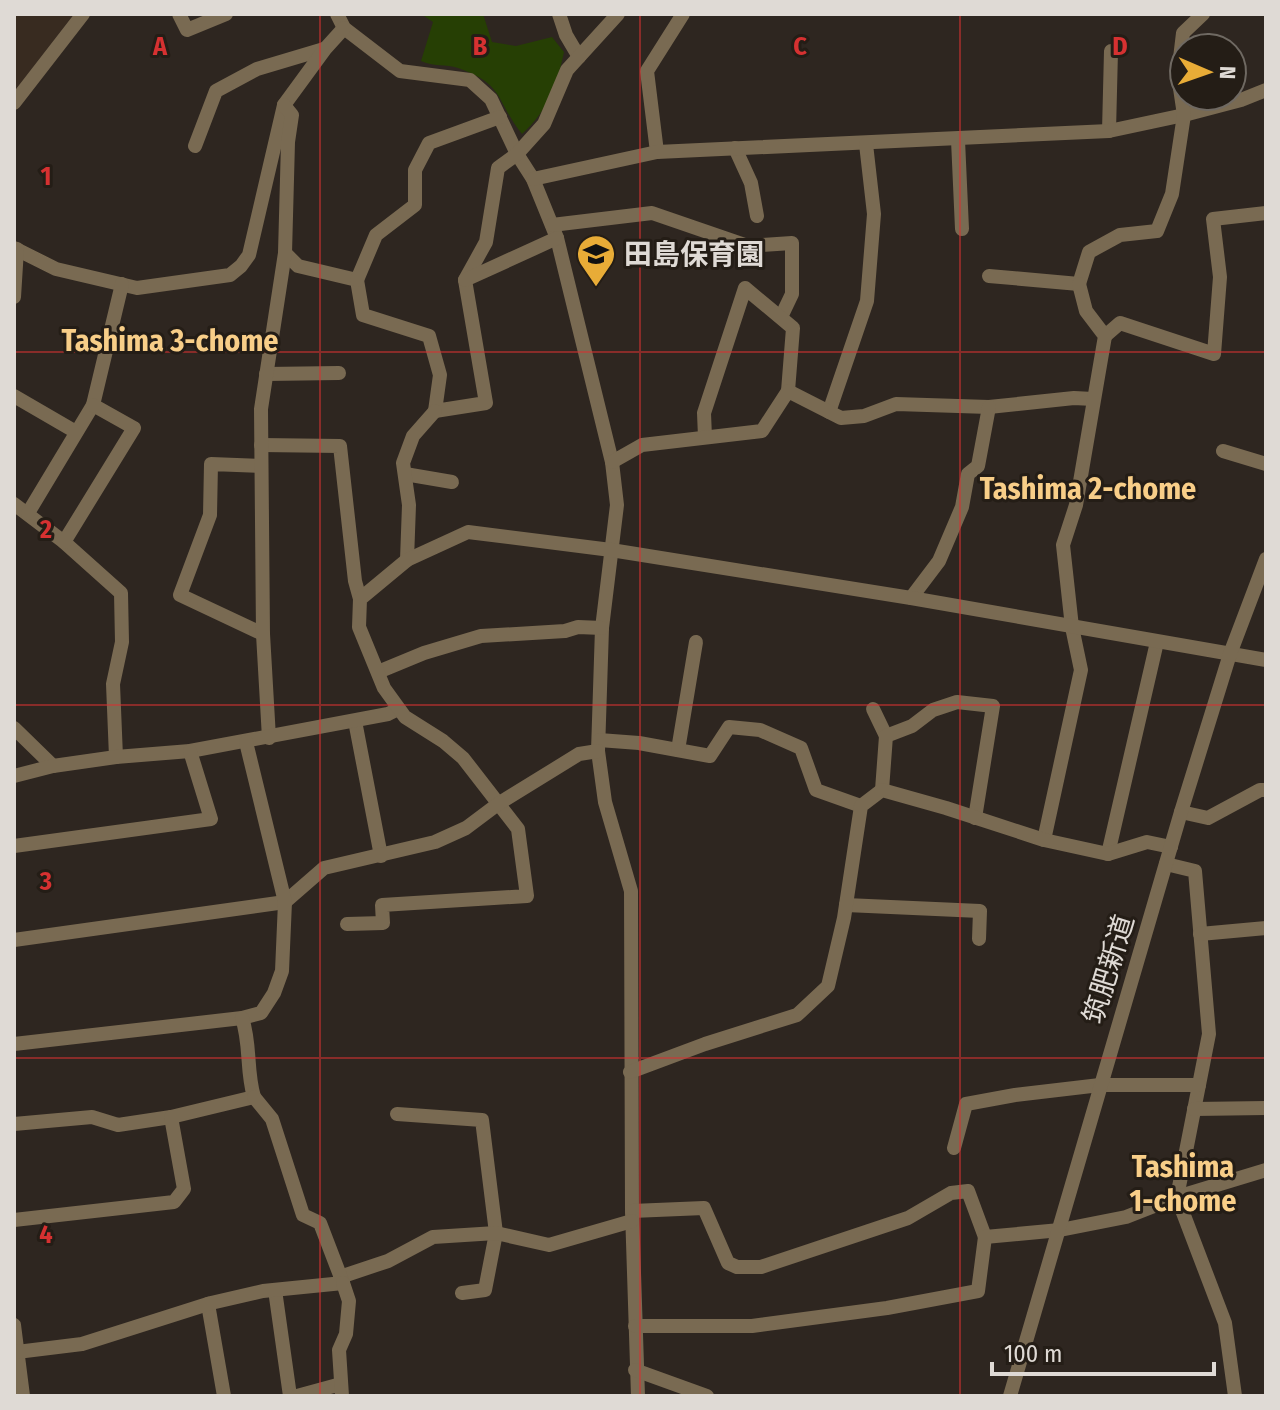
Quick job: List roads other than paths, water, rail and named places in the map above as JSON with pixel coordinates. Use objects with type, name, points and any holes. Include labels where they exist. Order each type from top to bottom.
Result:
[{"type":"street","points":[[14,103],[83,14]]},
{"type":"street","points":[[179,14],[187,30],[226,14]]},
{"type":"street","points":[[337,14],[344,28],[400,71],[470,80],[491,99],[533,179],[554,232],[612,462],[617,505],[602,628],[599,746],[605,802],[631,891],[630,1072],[638,1396]]},
{"type":"street","points":[[559,14],[566,35],[579,57]]},
{"type":"street","points":[[435,411],[486,403],[465,280],[486,242],[498,168],[521,159],[544,124],[567,70],[618,14]]},
{"type":"street","points":[[657,152],[647,71],[683,14]]},
{"type":"street","points":[[1105,336],[1086,311],[1079,284],[1089,252],[1120,235],[1157,231],[1172,194],[1184,115],[1178,75],[1183,33],[1203,14]]},
{"type":"street","points":[[14,297],[15,248],[56,269],[137,288],[230,275],[249,255],[284,105],[344,28]]},
{"type":"street","points":[[195,146],[216,91],[257,69],[325,49]]},
{"type":"street","points":[[1109,131],[1111,51]]},
{"type":"street","points":[[533,179],[657,152],[1109,131],[1184,115],[1266,90]]},
{"type":"street","points":[[269,738],[263,634],[261,409],[285,253],[288,142],[292,115],[284,105]]},
{"type":"street","points":[[407,560],[409,505],[403,463],[413,436],[435,411],[440,375],[429,336],[363,315],[357,280],[376,235],[415,205],[415,170],[429,143],[500,117]]},
{"type":"street","points":[[958,140],[962,229]]},
{"type":"street","points":[[829,412],[867,301],[874,214],[866,144]]},
{"type":"street","points":[[735,148],[751,183],[757,216]]},
{"type":"street","points":[[465,280],[554,232],[652,213],[748,246],[792,243],[792,294],[781,317]]},
{"type":"street","points":[[1044,840],[1081,670],[1072,627],[1063,545],[1076,505],[1105,336],[1120,323],[1214,354],[1220,277],[1213,219],[1266,213]]},
{"type":"street","points":[[285,253],[298,266],[357,280]]},
{"type":"street","points":[[989,276],[1079,284]]},
{"type":"street","points":[[28,513],[93,405],[122,284]]},
{"type":"street","points":[[612,462],[642,445],[762,431],[788,391],[793,328],[745,288],[704,413],[705,437]]},
{"type":"street","points":[[266,374],[339,373]]},
{"type":"street","points":[[788,391],[841,418],[864,416],[896,404],[989,407],[1074,398],[1093,399]]},
{"type":"street","points":[[14,396],[76,432]]},
{"type":"street","points":[[64,542],[134,428],[93,405]]},
{"type":"street","points":[[911,598],[939,561],[962,507],[968,474],[978,466],[989,407]]},
{"type":"street","points":[[261,445],[340,446],[355,581],[360,599],[359,627],[384,688],[405,717],[463,758],[518,829],[527,896],[382,905],[383,923],[347,924]]},
{"type":"street","points":[[1223,451],[1266,464]]},
{"type":"street","points":[[261,466],[211,464],[210,515],[180,595],[263,634]]},
{"type":"street","points":[[405,474],[452,482]]},
{"type":"street","points":[[14,504],[64,542],[121,593],[122,642],[113,684],[116,757]]},
{"type":"street","points":[[360,599],[407,560],[468,532],[611,550],[911,598],[1266,660]]},
{"type":"street","name":"筑肥新道","points":[[1010,1396],[1181,812],[1230,654],[1266,559]]},
{"type":"street","points":[[378,672],[424,653],[481,636],[565,631],[578,627],[602,628]]},
{"type":"street","points":[[678,750],[696,642]]},
{"type":"street","points":[[1108,854],[1157,642]]},
{"type":"street","points":[[886,736],[912,726],[933,710],[957,702],[993,706],[975,818]]},
{"type":"street","points":[[14,776],[53,766],[190,751],[269,738],[388,714],[398,709]]},
{"type":"street","points":[[630,1072],[797,1015],[828,986],[846,905],[861,806],[882,790],[886,736],[873,709]]},
{"type":"street","points":[[355,721],[381,856]]},
{"type":"street","points":[[14,940],[285,902],[324,868],[435,842],[466,828],[498,804],[579,754],[599,746],[639,743],[710,756],[729,727],[760,730],[801,748],[816,790],[861,806]]},
{"type":"street","points":[[14,728],[53,766]]},
{"type":"street","points":[[14,1044],[242,1018],[261,1013],[274,993],[282,971],[285,902],[246,742]]},
{"type":"street","points":[[14,846],[211,819],[190,751]]},
{"type":"street","points":[[882,790],[1044,840],[1108,854],[1147,842],[1171,847]]},
{"type":"street","points":[[1181,812],[1208,818],[1260,790],[1266,790]]},
{"type":"street","points":[[1166,864],[1195,871],[1209,1034],[1177,1197],[1225,1323],[1235,1396]]},
{"type":"street","points":[[846,905],[980,911],[979,939]]},
{"type":"street","points":[[1200,934],[1266,928]]},
{"type":"street","points":[[242,1018],[248,1036],[248,1079],[254,1097],[272,1119],[303,1215],[320,1223],[349,1301],[346,1334],[339,1350],[342,1390],[297,1396]]},
{"type":"street","points":[[954,1148],[966,1104],[1100,1085],[1199,1085]]},
{"type":"street","points":[[14,1124],[92,1117],[118,1125],[171,1117],[254,1097]]},
{"type":"street","points":[[1194,1109],[1266,1108]]},
{"type":"street","points":[[397,1114],[482,1120],[496,1233],[485,1290],[462,1293]]},
{"type":"street","points":[[14,1220],[174,1202],[184,1189],[171,1117]]},
{"type":"street","points":[[985,1237],[1060,1230],[1126,1217],[1177,1197],[1266,1170]]},
{"type":"street","points":[[17,1352],[82,1344],[208,1304],[342,1280],[388,1261],[433,1237],[496,1233],[549,1245],[632,1216],[704,1208],[728,1263],[737,1267],[761,1267],[908,1218],[951,1193],[968,1191],[985,1237],[978,1291],[887,1308],[752,1326],[635,1326]]},
{"type":"street","points":[[275,1290],[290,1396]]},
{"type":"street","points":[[208,1304],[224,1396]]},
{"type":"street","points":[[14,1325],[23,1396]]},
{"type":"street","points":[[635,1370],[707,1396]]},
{"type":"place","name":"田島保育園","points":[[596,288]]},
{"type":"district","name":"Tashima 3-chome","points":[[170,341]]},
{"type":"district","name":"Tashima 2-chome","points":[[1088,489]]},
{"type":"district","name":"Tashima 1-chome","points":[[1183,1184]]}]
